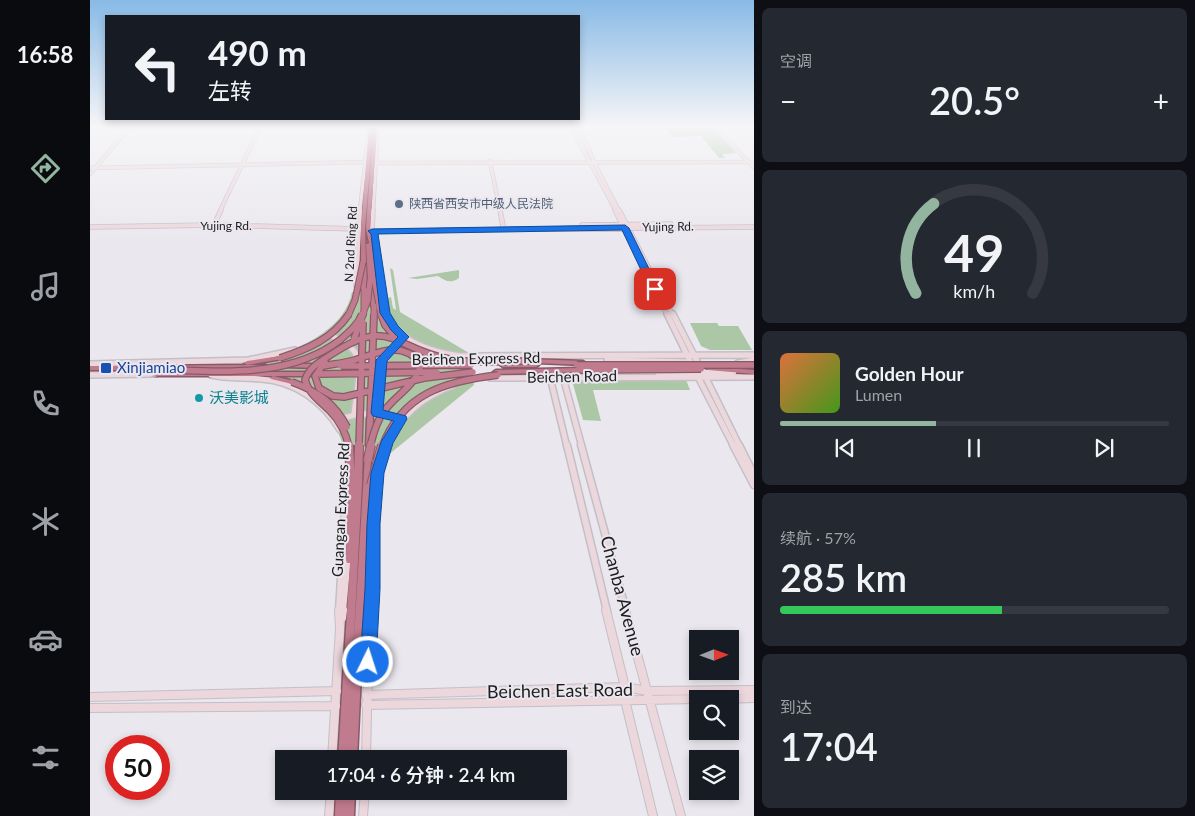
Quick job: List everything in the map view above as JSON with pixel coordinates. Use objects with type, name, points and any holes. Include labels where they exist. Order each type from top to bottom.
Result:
[{"type":"highway","name":"N 2nd Ring Rd","points":[[138,370],[258,370],[281,366],[315,354],[338,341],[361,318],[369,301],[372,279],[366,229],[367,165]]},
{"type":"highway","name":"N 2nd Ring Rd","points":[[229,366],[280,358],[312,346],[326,339],[339,329],[355,305],[360,289],[374,165]]},
{"type":"highway","points":[[366,229],[372,247],[372,279],[383,322],[391,333],[407,346],[425,354],[446,360],[493,365]]},
{"type":"highway","name":"Guangan Express Rd","points":[[352,750],[355,633],[352,600],[354,484],[359,472],[364,312],[363,262]]},
{"type":"highway","name":"Guangan Express Rd","points":[[344,750],[369,485],[372,279]]},
{"type":"highway","points":[[364,312],[354,339],[346,348],[323,364],[315,376],[319,388],[326,393],[344,397],[431,377],[473,372]]},
{"type":"highway","points":[[352,600],[349,526],[354,484],[350,451],[345,432],[332,412],[307,389],[305,380],[313,367],[343,346],[362,336],[380,334],[399,339],[424,352],[446,358],[472,362],[530,361],[578,366]]},
{"type":"highway","points":[[323,366],[351,361],[387,348],[411,352],[421,363],[419,373],[391,401],[378,422],[368,459]]},
{"type":"highway","points":[[144,363],[161,367]]},
{"type":"highway","name":"Beichen Express Rd","points":[[229,366],[503,365],[710,369],[754,366]]},
{"type":"highway","name":"Beichen Express Rd","points":[[138,370],[156,374],[247,375],[497,373],[578,366],[618,365],[704,371],[754,366]]},
{"type":"highway","points":[[90,371],[229,366]]},
{"type":"highway","points":[[90,371],[138,370]]},
{"type":"highway","points":[[369,485],[378,453],[390,426],[410,404],[452,382],[497,373]]},
{"type":"highway","points":[[247,375],[292,382],[309,388],[326,399],[337,409],[351,436],[359,472]]},
{"type":"highway","points":[[364,552],[368,669]]},
{"type":"highway","points":[[340,816],[341,800]]},
{"type":"highway","points":[[349,816],[350,800]]},
{"type":"main road","points":[[92,169],[270,165]]},
{"type":"main road","points":[[90,364],[153,363],[266,357],[298,349],[328,334],[345,316],[354,298],[376,165]]},
{"type":"main road","points":[[491,165],[503,226]]},
{"type":"main road","points":[[589,165],[598,172]]},
{"type":"main road","points":[[594,165],[704,371],[754,474]]},
{"type":"main road","points":[[598,172],[599,165]]},
{"type":"main road","points":[[213,225],[241,166]]},
{"type":"main road","name":"Yujing Rd.","points":[[90,227],[213,225],[366,229],[754,225]]},
{"type":"main road","points":[[626,226],[689,359],[754,485]]},
{"type":"main road","name":"Yujing Rd.","points":[[366,229],[626,226]]},
{"type":"main road","points":[[366,229],[375,234],[385,313],[394,328],[404,337],[382,360],[377,413]]},
{"type":"main road","points":[[328,334],[351,347],[356,354],[358,361],[354,413]]},
{"type":"main road","name":"Beichen Road","points":[[404,337],[429,350],[458,356],[689,359]]},
{"type":"main road","points":[[689,359],[694,355],[754,355]]},
{"type":"main road","points":[[689,359],[698,362],[754,366]]},
{"type":"main road","points":[[358,361],[382,360]]},
{"type":"main road","points":[[704,371],[742,372],[754,366]]},
{"type":"main road","points":[[90,371],[156,374]]},
{"type":"main road","name":"Beichen Road","points":[[366,750],[366,695],[373,589],[372,556],[376,488],[378,473],[387,442],[402,419],[429,397],[466,382],[492,378],[697,374],[704,371],[754,377]]},
{"type":"main road","points":[[211,375],[224,379],[264,379],[288,384],[313,400],[335,422],[344,440],[348,472],[339,608],[340,628],[333,750]]},
{"type":"main road","name":"Chanba Avenue","points":[[550,377],[625,688],[625,700],[653,816]]},
{"type":"main road","name":"Chanba Avenue","points":[[563,377],[681,816]]},
{"type":"main road","points":[[335,422],[354,413],[377,413],[402,419]]},
{"type":"main road","points":[[340,628],[347,582],[349,526]]},
{"type":"main road","name":"Beichen East Road","points":[[366,695],[625,688],[647,691],[754,690]]},
{"type":"main road","points":[[90,697],[337,691]]},
{"type":"main road","points":[[739,699],[754,698]]},
{"type":"main road","name":"Beichen East Road","points":[[366,705],[689,699]]},
{"type":"main road","points":[[90,708],[336,706]]},
{"type":"main road","points":[[329,816],[330,800]]},
{"type":"main road","points":[[364,816],[365,800]]},
{"type":"green space","points":[[390,268],[393,270],[400,312],[469,353],[474,385],[387,456],[384,467],[345,471],[344,449],[337,430],[306,396],[286,386],[239,382],[247,356],[278,354],[313,340],[334,324],[348,304],[352,292],[385,292],[386,305],[388,305],[387,298],[391,297],[393,308],[396,310]]},
{"type":"green space","points":[[459,270],[459,278],[453,281],[438,276],[417,279],[408,278]]},
{"type":"green space","points":[[690,323],[717,323],[719,326],[738,326],[752,350],[710,350],[701,346]]},
{"type":"green space","points":[[686,380],[690,390],[593,390],[601,421],[583,420],[573,384],[576,381]]},
{"type":"place","name":"陕西省西安市中级人民法院","points":[[399,204]]},
{"type":"place","name":"Xinjiamiao","points":[[106,368]]},
{"type":"place","name":"沃美影城","points":[[199,398]]},
{"type":"route","points":[[368,662],[373,589],[372,556],[378,473],[387,442],[393,430],[402,419],[377,413],[382,360],[404,337],[394,328],[385,313],[376,255],[375,234],[372,231],[625,228],[655,289]]}]
